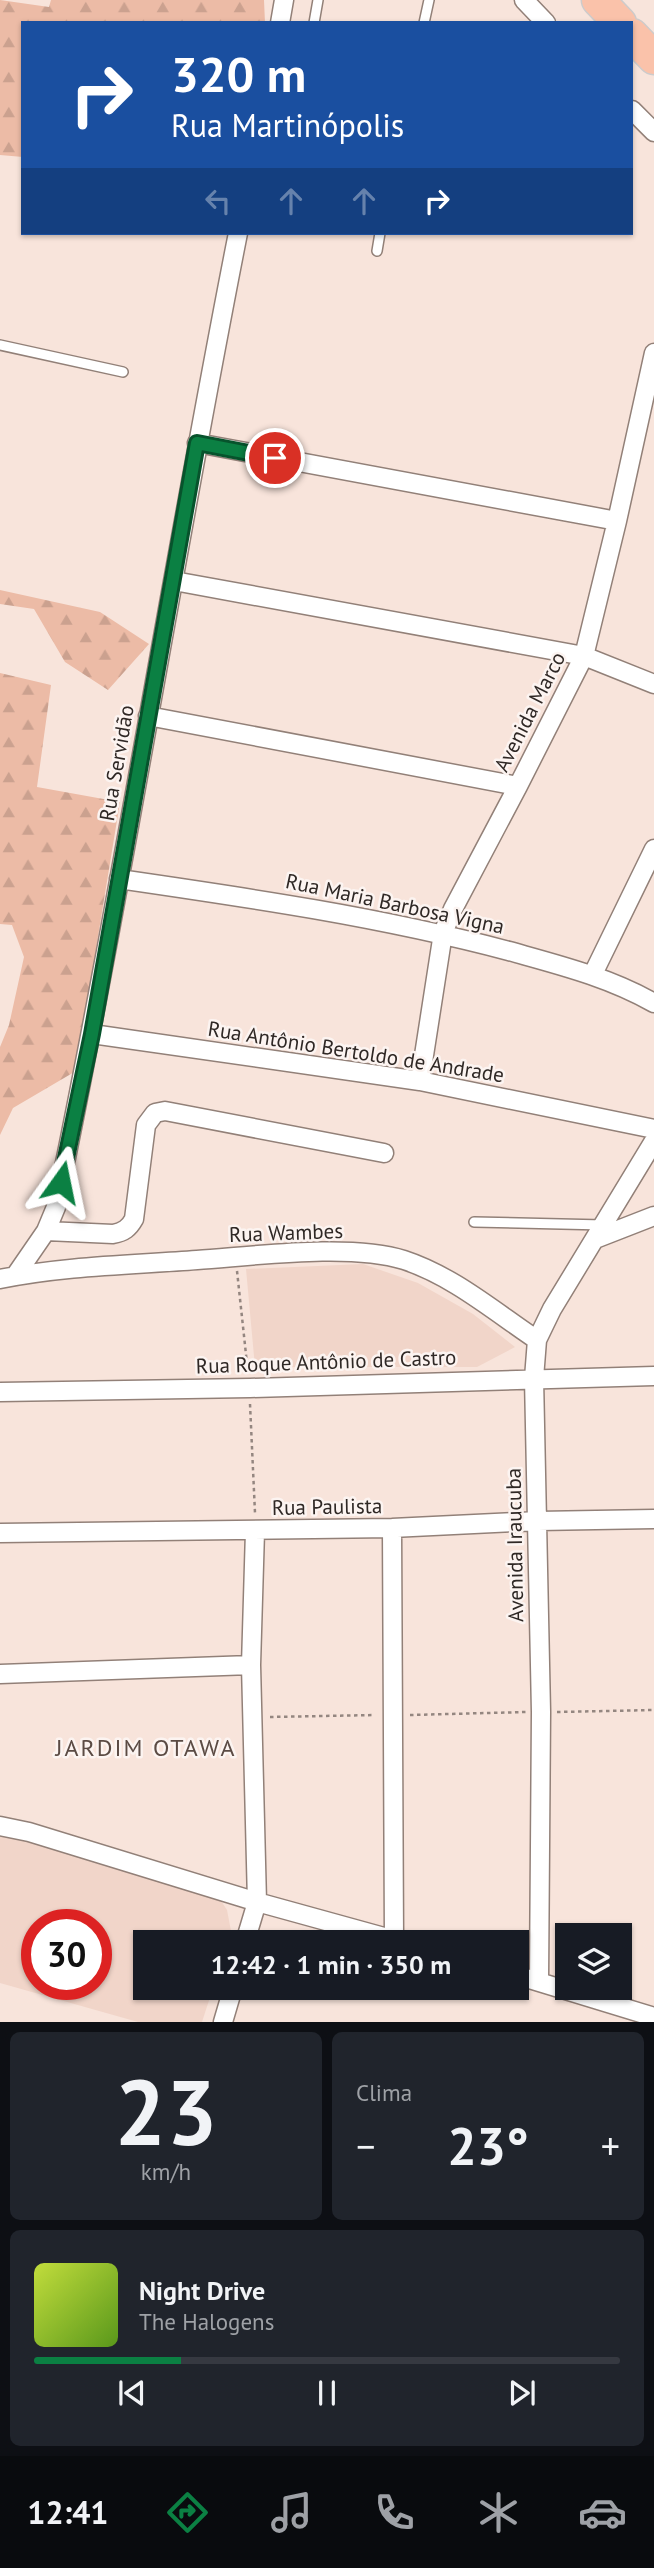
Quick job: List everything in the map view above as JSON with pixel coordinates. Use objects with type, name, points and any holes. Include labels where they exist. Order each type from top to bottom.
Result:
[{"type":"highway","points":[[598,0],[618,21]]},
{"type":"highway","points":[[633,36],[654,58]]},
{"type":"street","points":[[280,21],[284,0]]},
{"type":"street","points":[[524,0],[544,21]]},
{"type":"street","points":[[633,111],[654,132]]},
{"type":"street","name":"Rua Servidão","points":[[7,1277],[46,1231],[56,1207],[92,1034],[197,443],[238,235]]},
{"type":"street","name":"Avenida Marco","points":[[420,1081],[443,933],[584,656],[654,354]]},
{"type":"street","points":[[197,443],[617,521]]},
{"type":"street","points":[[174,581],[584,656],[654,684]]},
{"type":"street","points":[[148,716],[519,786]]},
{"type":"street","points":[[593,974],[654,849]]},
{"type":"street","name":"Rua Maria Barbosa Vigna","points":[[119,879],[235,896],[443,933],[593,974],[654,1003]]},
{"type":"street","name":"Rua Antônio Bertoldo de Andrade","points":[[92,1034],[420,1081],[654,1129]]},
{"type":"street","points":[[46,1231],[113,1234],[130,1227],[134,1219],[146,1125],[155,1113],[164,1111],[384,1153]]},
{"type":"street","name":"Avenida Iraucuba","points":[[540,1981],[541,1712],[534,1378],[537,1340],[552,1309],[654,1141]]},
{"type":"street","points":[[600,1232],[654,1216]]},
{"type":"street","name":"Rua Wambes","points":[[7,1277],[54,1270],[296,1253],[362,1253],[402,1260],[438,1274],[537,1340]]},
{"type":"street","name":"Rua Roque Antônio de Castro","points":[[0,1392],[263,1388],[654,1376]]},
{"type":"street","name":"Rua Paulista","points":[[0,1533],[256,1531],[654,1519]]},
{"type":"street","points":[[392,1528],[392,1715],[398,1930]]},
{"type":"street","points":[[249,1930],[257,1902],[251,1665],[256,1531]]},
{"type":"street","points":[[0,1674],[251,1665]]},
{"type":"street","points":[[0,1826],[29,1832],[358,1930]]},
{"type":"street","points":[[529,1978],[654,2017]]},
{"type":"street","points":[[223,2022],[229,2000]]},
{"type":"lane","points":[[314,21],[318,0]]},
{"type":"lane","points":[[424,21],[429,0]]},
{"type":"lane","points":[[377,251],[380,235]]},
{"type":"lane","points":[[0,345],[123,372]]},
{"type":"lane","points":[[474,1222],[600,1232]]},
{"type":"path","points":[[253,1717],[654,1710]]},
{"type":"shaded area","points":[[363,1264],[418,1283],[473,1314],[515,1347],[477,1367],[255,1367],[246,1269]]},
{"type":"shaded area","points":[[0,1836],[17,1837],[216,1893],[227,1910],[231,1930],[133,1930],[133,2000],[209,2000],[202,2022],[138,2022],[60,2000],[112,2000],[112,1909],[21,1909],[21,1989],[0,1983]]},
{"type":"green space","points":[[0,0],[49,7],[51,0],[264,0],[265,21],[21,21],[21,157],[0,155]]},
{"type":"green space","points":[[0,590],[100,612],[149,644],[108,690],[65,662],[34,609],[0,604]]},
{"type":"green space","points":[[0,673],[51,685],[37,787],[120,802],[76,1071],[13,1108],[0,1135],[0,1047],[9,1025],[24,957],[12,925],[0,924]]},
{"type":"district","name":"JARDIM OTAWA","points":[[146,1748]]},
{"type":"route","points":[[61,1182],[92,1034],[197,443],[275,458]]}]
